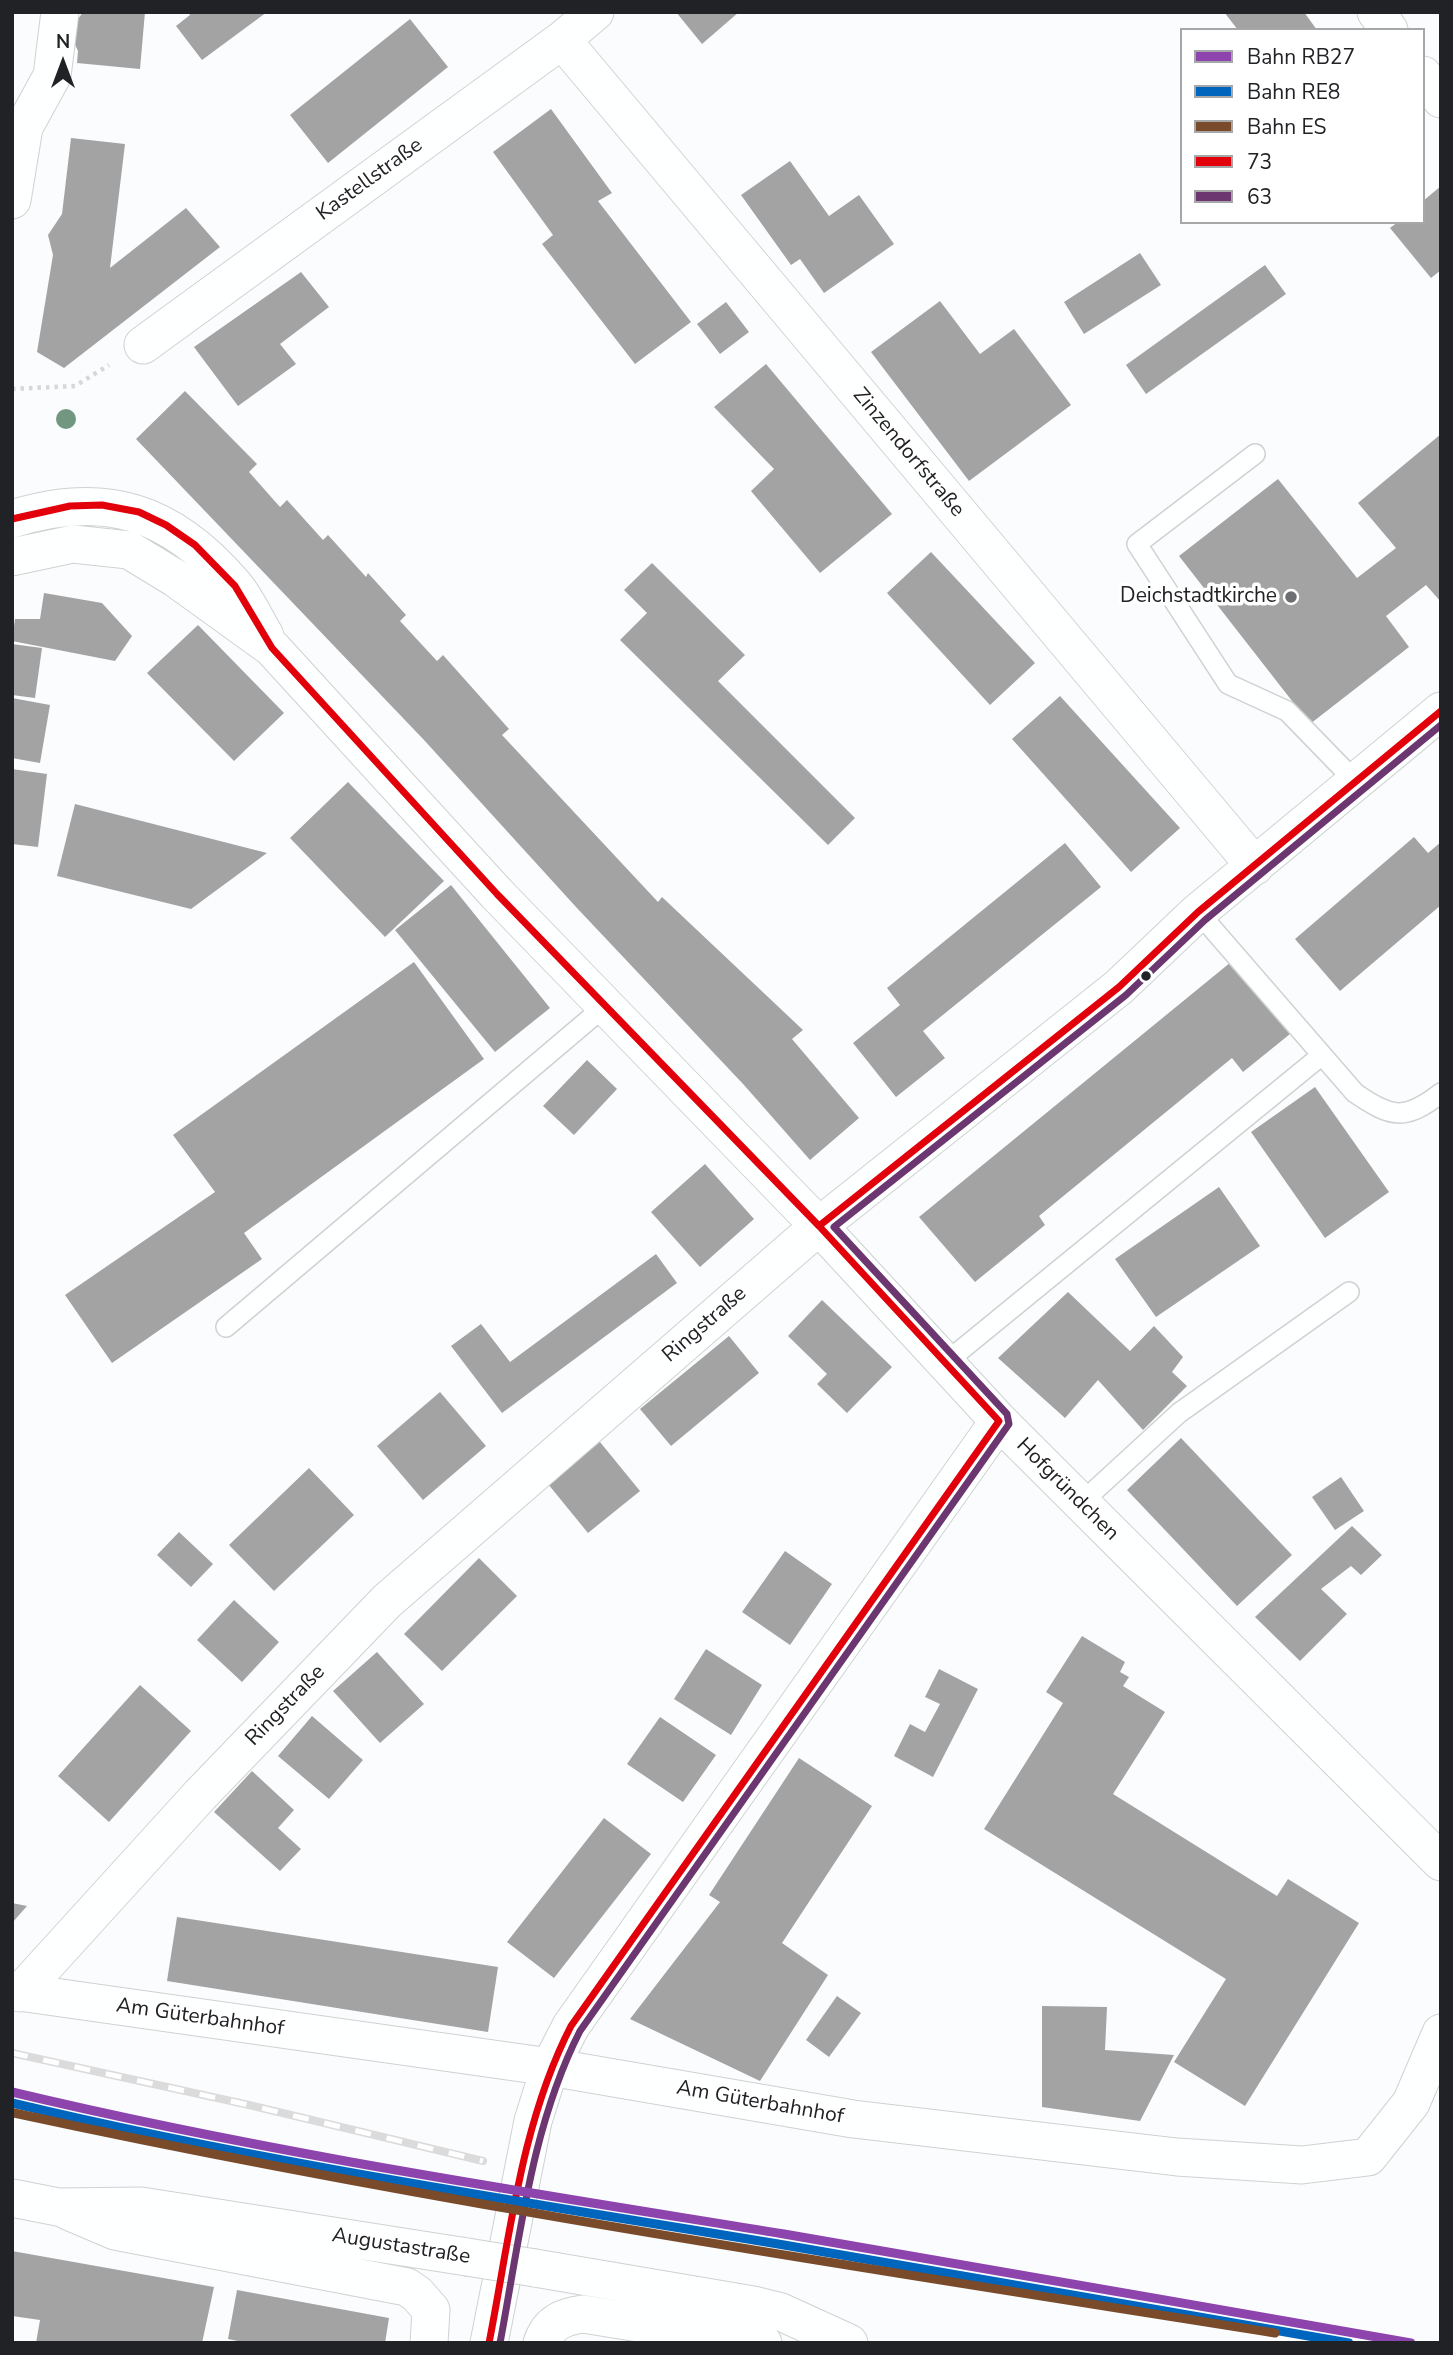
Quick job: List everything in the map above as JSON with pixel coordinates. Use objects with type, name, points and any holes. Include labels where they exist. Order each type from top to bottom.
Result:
[{"type":"street","points":[[12,200],[24,127],[51,76],[60,12]]},
{"type":"street","name":"Kastellstraße","points":[[143,345],[562,40],[595,12]]},
{"type":"street","points":[[1376,12],[1388,28]]},
{"type":"street","name":"Zinzendorfstraße","points":[[562,40],[1255,866]]},
{"type":"street","points":[[1425,78],[1441,99]]},
{"type":"street","name":"Hofgründchen","points":[[12,519],[70,506],[103,505],[139,513],[166,525],[195,545],[235,586],[272,648]]},
{"type":"street","name":"Hofgründchen","points":[[12,557],[73,544],[129,550],[176,578],[272,648],[497,894],[819,1226],[999,1422],[1441,1862]]},
{"type":"street","name":"Ringstraße","points":[[16,1992],[200,1795],[387,1601],[819,1226],[1119,987],[1198,912],[1441,710]]},
{"type":"street","points":[[489,2343],[533,2122],[550,2067],[571,2026],[999,1422]]},
{"type":"street","name":"Am Güterbahnhof","points":[[16,1992],[550,2067],[853,2119],[1177,2157],[1302,2165],[1368,2157],[1411,2103],[1441,2034]]},
{"type":"street","name":"Augustastraße","points":[[12,2198],[58,2207],[141,2206],[535,2267],[754,2305],[781,2312],[823,2339]]},
{"type":"street","name":"Augustastraße","points":[[58,2207],[115,2231],[407,2287],[431,2310],[429,2343]]},
{"type":"street","points":[[542,2343],[552,2325],[571,2316],[596,2315],[763,2343]]},
{"type":"lane","points":[[1255,454],[1138,544],[1228,684],[1287,711],[1354,780]]},
{"type":"lane","points":[[1198,912],[1355,1093],[1383,1112],[1417,1112],[1441,1093]]},
{"type":"lane","points":[[226,1327],[605,1006]]},
{"type":"lane","points":[[945,1363],[1322,1055]]},
{"type":"lane","points":[[1081,1503],[1178,1413],[1349,1292]]},
{"type":"path","points":[[12,389],[75,386],[143,345]]},
{"type":"building","points":[[83,12],[145,12],[140,69],[77,63],[78,51],[69,32]]},
{"type":"building","points":[[188,12],[267,12],[202,60],[176,26],[190,15]]},
{"type":"building","points":[[676,12],[739,12],[702,44]]},
{"type":"building","points":[[1224,12],[1304,12],[1316,28],[1236,28]]},
{"type":"building","points":[[410,19],[448,67],[328,163],[290,115]]},
{"type":"building","points":[[551,109],[612,193],[598,201],[691,322],[635,364],[542,244],[553,235],[493,152]]},
{"type":"building","points":[[71,138],[125,144],[110,268],[186,208],[220,247],[64,368],[37,352],[53,255],[48,235],[62,214]]},
{"type":"building","points":[[790,161],[829,216],[859,195],[894,244],[824,293],[800,259],[791,265],[741,195]]},
{"type":"building","points":[[1441,186],[1441,270],[1431,278],[1390,228],[1395,224],[1425,224],[1425,199]]},
{"type":"building","points":[[1140,253],[1161,285],[1084,334],[1064,302]]},
{"type":"building","points":[[1265,265],[1286,294],[1146,394],[1126,365]]},
{"type":"building","points":[[301,272],[329,307],[280,344],[296,364],[238,406],[194,347]]},
{"type":"building","points":[[940,301],[980,354],[1014,329],[1071,405],[969,481],[871,352]]},
{"type":"building","points":[[726,302],[749,332],[720,354],[697,324]]},
{"type":"building","points":[[766,364],[892,514],[820,573],[751,491],[774,469],[714,407]]},
{"type":"building","points":[[185,391],[257,464],[249,472],[280,507],[287,500],[323,540],[328,535],[366,577],[368,573],[406,615],[400,621],[437,661],[443,655],[509,729],[502,735],[658,902],[662,897],[803,1030],[792,1039],[859,1118],[810,1160],[744,1085],[576,907],[424,740],[136,439]]},
{"type":"building","name":"Deichstadtkirche","points":[[1441,434],[1441,602],[1426,585],[1386,616],[1409,647],[1310,724],[1179,556],[1278,479],[1357,578],[1396,548],[1358,503]]},
{"type":"building","points":[[931,552],[1035,663],[990,705],[887,593]]},
{"type":"building","points":[[652,563],[745,655],[718,681],[855,818],[828,845],[620,640],[647,613],[624,590]]},
{"type":"building","points":[[44,593],[102,603],[132,636],[115,661],[12,641],[15,619],[40,619]]},
{"type":"building","points":[[198,625],[284,713],[234,761],[147,673]]},
{"type":"building","points":[[12,644],[42,648],[35,698],[12,695]]},
{"type":"building","points":[[1060,696],[1180,828],[1131,872],[1012,739]]},
{"type":"building","points":[[12,698],[50,705],[40,763],[12,758]]},
{"type":"building","points":[[12,769],[47,774],[38,847],[12,844]]},
{"type":"building","points":[[348,782],[444,881],[385,937],[290,838]]},
{"type":"building","points":[[75,804],[267,853],[191,909],[57,876]]},
{"type":"building","points":[[1414,837],[1428,853],[1441,842],[1441,905],[1340,991],[1295,939]]},
{"type":"building","points":[[1065,843],[1101,887],[923,1031],[945,1058],[896,1097],[853,1043],[900,1005],[887,988]]},
{"type":"building","points":[[451,885],[550,1008],[495,1052],[395,930]]},
{"type":"building","points":[[414,962],[484,1059],[244,1233],[262,1259],[112,1363],[65,1295],[215,1192],[173,1135]]},
{"type":"building","points":[[1231,962],[1290,1034],[1243,1072],[1232,1058],[1039,1216],[1045,1225],[975,1282],[919,1217]]},
{"type":"building","points":[[587,1060],[617,1089],[574,1135],[543,1106]]},
{"type":"building","points":[[1315,1087],[1389,1192],[1325,1238],[1251,1132]]},
{"type":"building","points":[[705,1164],[754,1219],[700,1267],[651,1212]]},
{"type":"building","points":[[1219,1187],[1260,1246],[1156,1317],[1115,1259]]},
{"type":"building","points":[[656,1254],[677,1283],[502,1413],[451,1346],[481,1324],[510,1362]]},
{"type":"building","points":[[1068,1292],[1130,1351],[1154,1326],[1183,1357],[1172,1372],[1187,1386],[1143,1430],[1098,1380],[1065,1418],[998,1358]]},
{"type":"building","points":[[822,1300],[892,1367],[847,1413],[817,1384],[827,1374],[788,1336]]},
{"type":"building","points":[[729,1336],[759,1373],[671,1446],[640,1409]]},
{"type":"building","points":[[440,1392],[486,1446],[423,1500],[377,1446]]},
{"type":"building","points":[[1181,1438],[1292,1555],[1237,1606],[1127,1490]]},
{"type":"building","points":[[600,1442],[640,1491],[588,1533],[548,1484]]},
{"type":"building","points":[[309,1468],[354,1515],[274,1591],[229,1545]]},
{"type":"building","points":[[1341,1477],[1364,1511],[1335,1530],[1312,1497]]},
{"type":"building","points":[[1352,1526],[1382,1555],[1361,1575],[1351,1566],[1321,1589],[1347,1614],[1300,1661],[1255,1617]]},
{"type":"building","points":[[179,1532],[213,1564],[191,1587],[157,1555]]},
{"type":"building","points":[[785,1551],[832,1584],[790,1645],[742,1612]]},
{"type":"building","points":[[479,1558],[517,1596],[442,1671],[404,1634]]},
{"type":"building","points":[[234,1600],[279,1642],[242,1682],[197,1640]]},
{"type":"building","points":[[1082,1636],[1125,1662],[1120,1672],[1129,1677],[1123,1686],[1165,1712],[1113,1794],[1277,1896],[1288,1879],[1359,1923],[1245,2106],[1174,2062],[1226,1979],[984,1829],[1063,1703],[1046,1692]]},
{"type":"building","points":[[706,1649],[762,1685],[731,1735],[674,1699]]},
{"type":"building","points":[[377,1652],[424,1704],[380,1743],[333,1691]]},
{"type":"building","points":[[939,1669],[978,1689],[933,1777],[894,1756],[910,1724],[925,1732],[940,1704],[925,1697]]},
{"type":"building","points":[[140,1685],[191,1731],[109,1822],[58,1776]]},
{"type":"building","points":[[312,1716],[363,1760],[329,1799],[278,1756]]},
{"type":"building","points":[[660,1717],[716,1755],[683,1802],[627,1764]]},
{"type":"building","points":[[799,1758],[872,1806],[782,1943],[828,1975],[760,2081],[630,2019],[720,1902],[709,1895]]},
{"type":"building","points":[[252,1771],[294,1810],[278,1828],[301,1849],[280,1871],[214,1812]]},
{"type":"building","points":[[604,1818],[651,1854],[554,1978],[507,1942]]},
{"type":"building","points":[[12,1903],[27,1906],[12,1923]]},
{"type":"building","points":[[177,1917],[498,1967],[488,2032],[167,1981]]},
{"type":"building","points":[[837,1996],[861,2013],[829,2057],[806,2040]]},
{"type":"building","points":[[1042,2006],[1107,2007],[1105,2050],[1174,2055],[1140,2121],[1042,2107]]},
{"type":"building","points":[[12,2251],[214,2287],[202,2343],[36,2343],[40,2320],[12,2316]]},
{"type":"building","points":[[237,2290],[389,2318],[385,2343],[247,2343],[228,2339]]},
{"type":"railway","points":[[12,2053],[249,2105],[483,2161]]},
{"type":"rail line","name":"RB27","points":[[12,2092],[300,2153],[1411,2343]]},
{"type":"rail line","name":"RE8","points":[[12,2103],[204,2145],[396,2181],[1349,2343]]},
{"type":"rail line","name":"ES","points":[[14,2113],[328,2176],[643,2232],[1275,2333]]},
{"type":"transit line","name":"73","points":[[12,519],[70,506],[102,505],[139,512],[166,525],[195,545],[235,586],[272,648],[497,894],[819,1226],[999,1421],[571,2026],[540,2101],[529,2141],[511,2221],[489,2343]]},
{"type":"transit line","name":"73","points":[[819,1226],[1119,987],[1198,912],[1441,711]]},
{"type":"transit line","name":"63","points":[[500,2343],[538,2144],[563,2068],[580,2031],[1009,1424],[1007,1414],[834,1227],[1126,995],[1205,920],[1441,725]]},
{"type":"place","name":"Deichstadtkirche","points":[[1291,597]]}]
